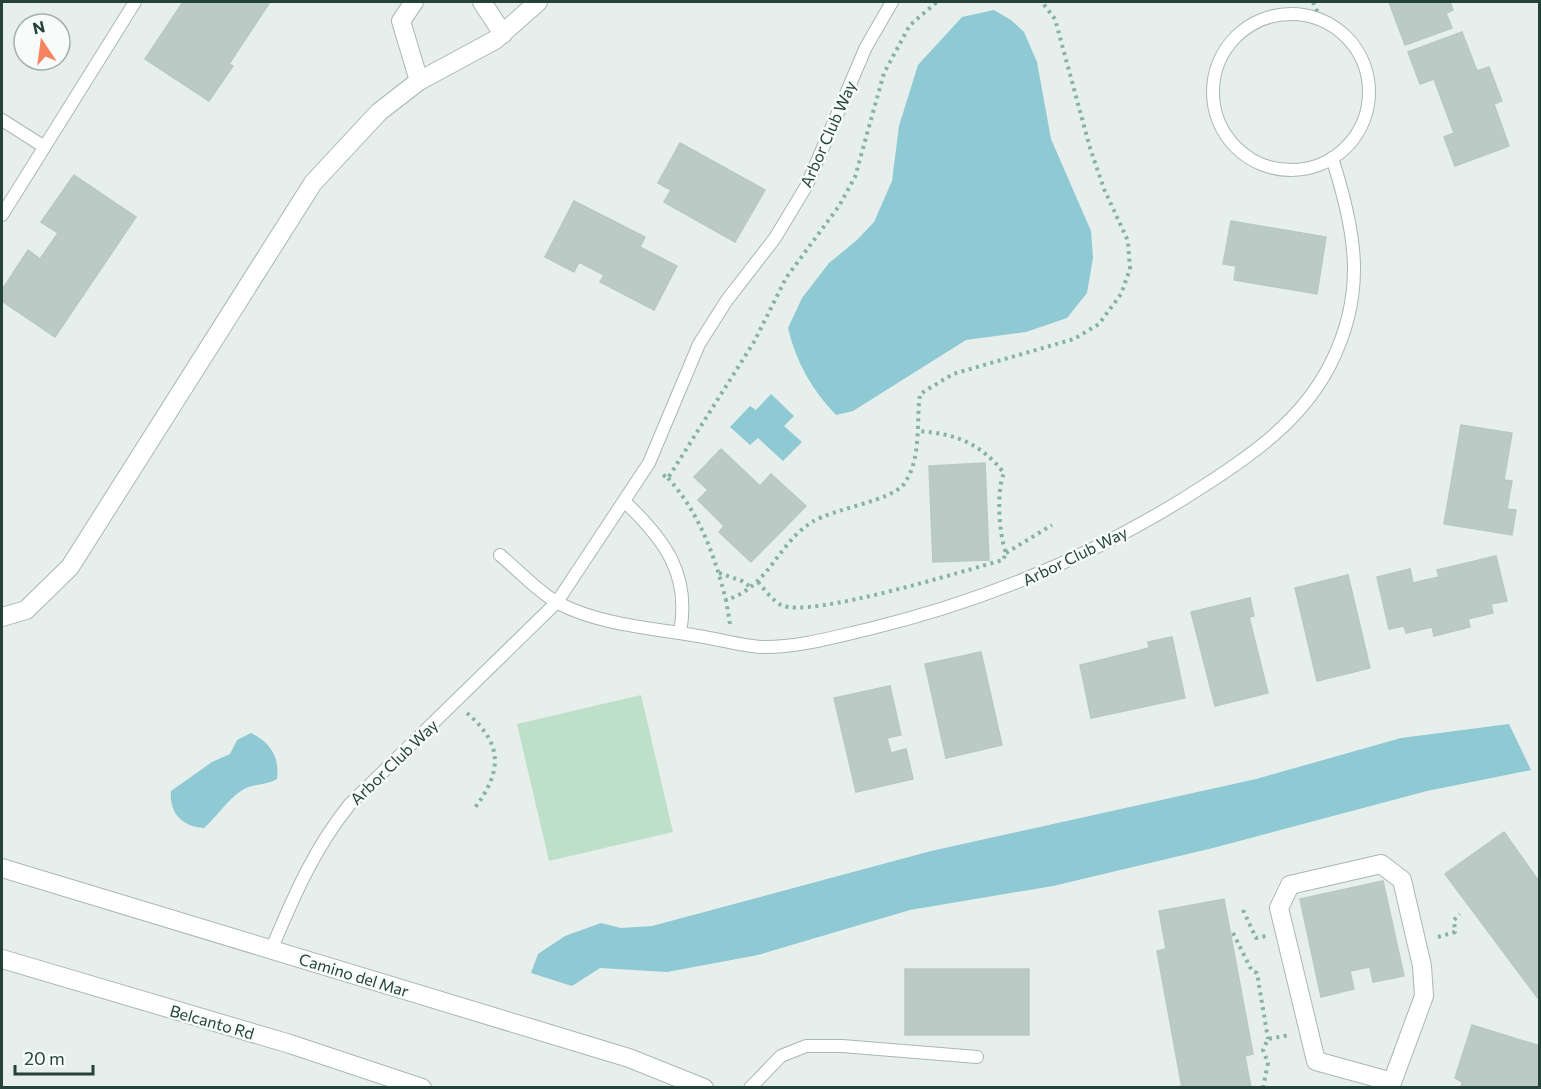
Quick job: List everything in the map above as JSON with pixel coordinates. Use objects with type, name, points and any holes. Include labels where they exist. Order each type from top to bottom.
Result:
[{"type":"street","points":[[414,2],[401,21],[419,81]]},
{"type":"street","points":[[482,2],[503,33]]},
{"type":"street","points":[[2,617],[26,610],[70,567],[313,183],[379,112],[419,81],[503,33],[538,2]]},
{"type":"street","points":[[1381,864],[1402,880],[1422,966],[1424,996],[1391,1085],[1316,1061],[1308,1032],[1279,908],[1290,885],[1381,864]]},
{"type":"street","name":"Camino del Mar","points":[[2,868],[629,1058],[704,1088]]},
{"type":"street","name":"Belcanto Rd","points":[[2,959],[290,1044],[422,1088]]},
{"type":"lane","points":[[2,215],[135,2]]},
{"type":"lane","name":"Arbor Club Way","points":[[271,950],[305,870],[325,835],[350,804],[557,602],[649,463],[699,344],[727,300],[775,238],[807,185],[866,47],[892,2]]},
{"type":"lane","points":[[1296,13],[1320,18],[1340,30],[1355,46],[1366,67],[1370,89],[1366,116],[1353,140],[1332,158],[1309,168],[1285,170],[1261,165],[1240,152],[1224,134],[1218,118],[1212,86],[1218,63],[1230,41],[1249,26],[1271,15],[1296,13]]},
{"type":"lane","points":[[2,120],[43,146]]},
{"type":"lane","name":"Arbor Club Way","points":[[557,602],[607,620],[760,646],[831,638],[925,615],[1017,584],[1102,545],[1176,504],[1273,438],[1310,396],[1330,366],[1344,332],[1353,296],[1355,260],[1351,223],[1332,158]]},
{"type":"lane","points":[[624,501],[653,528],[678,574],[684,610],[680,632]]},
{"type":"lane","points":[[500,555],[557,602]]},
{"type":"lane","points":[[750,1088],[781,1056],[806,1046],[842,1046],[977,1057]]},
{"type":"path","points":[[668,478],[754,342],[786,278],[839,206],[855,177],[884,73],[910,25],[937,2]]},
{"type":"path","points":[[726,600],[742,595],[752,588],[784,549],[811,523],[834,512],[894,493],[905,483],[913,464],[920,394],[953,374],[1074,339],[1099,324],[1121,294],[1130,268],[1128,241],[1104,189],[1090,148],[1055,19],[1042,2]]},
{"type":"path","points":[[1312,2],[1320,18]]},
{"type":"path","points":[[918,431],[953,434],[993,460],[1004,473],[1000,482],[1000,503],[1002,544],[1006,553]]},
{"type":"path","points":[[649,463],[668,478],[696,514],[719,573],[726,600],[731,621],[727,640]]},
{"type":"path","points":[[758,582],[782,605],[796,608],[872,595],[1003,560],[1006,553],[1052,525]]},
{"type":"path","points":[[719,573],[734,577],[752,588]]},
{"type":"path","points":[[455,702],[480,723],[492,740],[496,756],[488,790],[474,809]]},
{"type":"path","points":[[1417,942],[1455,932],[1454,920],[1460,914]]},
{"type":"path","points":[[1233,933],[1252,971],[1257,973],[1268,1039],[1263,1050],[1268,1063],[1263,1088]]},
{"type":"path","points":[[1268,1039],[1308,1032]]},
{"type":"green space","points":[[641,695],[673,832],[549,861],[517,724]]},
{"type":"water","points":[[994,10],[1011,20],[1024,32],[1037,62],[1051,139],[1091,231],[1093,258],[1087,293],[1067,318],[1026,332],[966,340],[853,411],[836,415],[806,375],[788,328],[802,298],[829,263],[857,240],[874,222],[892,181],[899,126],[918,65],[962,17]]},
{"type":"water","points":[[771,394],[794,416],[784,426],[802,442],[783,461],[758,438],[750,445],[730,427],[750,406],[756,410]]},
{"type":"water","points":[[1509,724],[1531,770],[1427,791],[1213,848],[1053,886],[910,910],[758,955],[667,972],[600,968],[572,986],[531,973],[538,954],[565,936],[601,923],[621,928],[652,926],[931,851],[1256,779],[1401,738]]},
{"type":"water","points":[[251,733],[264,741],[272,751],[277,764],[277,779],[241,791],[204,828],[183,822],[172,806],[171,791],[212,762],[230,754],[237,740]]},
{"type":"building","points":[[183,2],[270,2],[229,64],[233,66],[209,101],[145,59]]},
{"type":"building","points":[[1389,2],[1450,2],[1453,10],[1446,13],[1452,28],[1405,45]]},
{"type":"building","points":[[1462,32],[1477,71],[1489,67],[1502,101],[1494,104],[1509,146],[1455,166],[1444,137],[1454,133],[1434,79],[1420,84],[1408,52]]},
{"type":"building","points":[[680,143],[765,190],[735,242],[664,202],[671,190],[658,183]]},
{"type":"building","points":[[74,175],[136,217],[55,337],[2,301],[2,290],[28,250],[40,259],[58,233],[41,222]]},
{"type":"building","points":[[574,201],[645,237],[640,247],[677,266],[654,310],[600,282],[604,275],[579,262],[574,272],[545,257]]},
{"type":"building","points":[[1231,221],[1326,237],[1317,294],[1234,280],[1236,266],[1223,264]]},
{"type":"building","points":[[1461,425],[1512,433],[1504,480],[1512,481],[1507,509],[1516,510],[1512,535],[1444,524]]},
{"type":"building","points":[[721,449],[760,486],[771,474],[806,506],[751,562],[719,532],[724,526],[698,500],[708,490],[694,477]]},
{"type":"building","points":[[985,463],[989,560],[933,562],[929,466]]},
{"type":"building","points":[[1496,556],[1507,601],[1491,604],[1493,613],[1468,619],[1470,627],[1434,636],[1432,627],[1406,633],[1404,626],[1389,629],[1377,577],[1410,569],[1413,583],[1439,577],[1437,570]]},
{"type":"building","points":[[1348,575],[1370,668],[1317,681],[1295,588]]},
{"type":"building","points":[[1250,598],[1254,616],[1249,617],[1268,693],[1215,706],[1191,612]]},
{"type":"building","points":[[1172,637],[1185,698],[1091,718],[1080,665],[1149,648],[1148,642]]},
{"type":"building","points":[[981,652],[1002,745],[946,758],[925,664]]},
{"type":"building","points":[[890,686],[901,735],[887,738],[891,753],[906,749],[913,779],[856,792],[834,698]]},
{"type":"building","points":[[1504,832],[1540,883],[1540,1001],[1445,874]]},
{"type":"building","points":[[1383,881],[1404,976],[1373,982],[1370,967],[1350,971],[1354,989],[1321,997],[1300,899]]},
{"type":"building","points":[[1224,899],[1253,1054],[1245,1056],[1251,1088],[1182,1088],[1157,951],[1166,949],[1159,911]]},
{"type":"building","points":[[905,969],[1029,969],[1029,1035],[905,1035]]},
{"type":"building","points":[[1472,1025],[1540,1046],[1540,1088],[1461,1088],[1462,1082],[1455,1078]]}]
